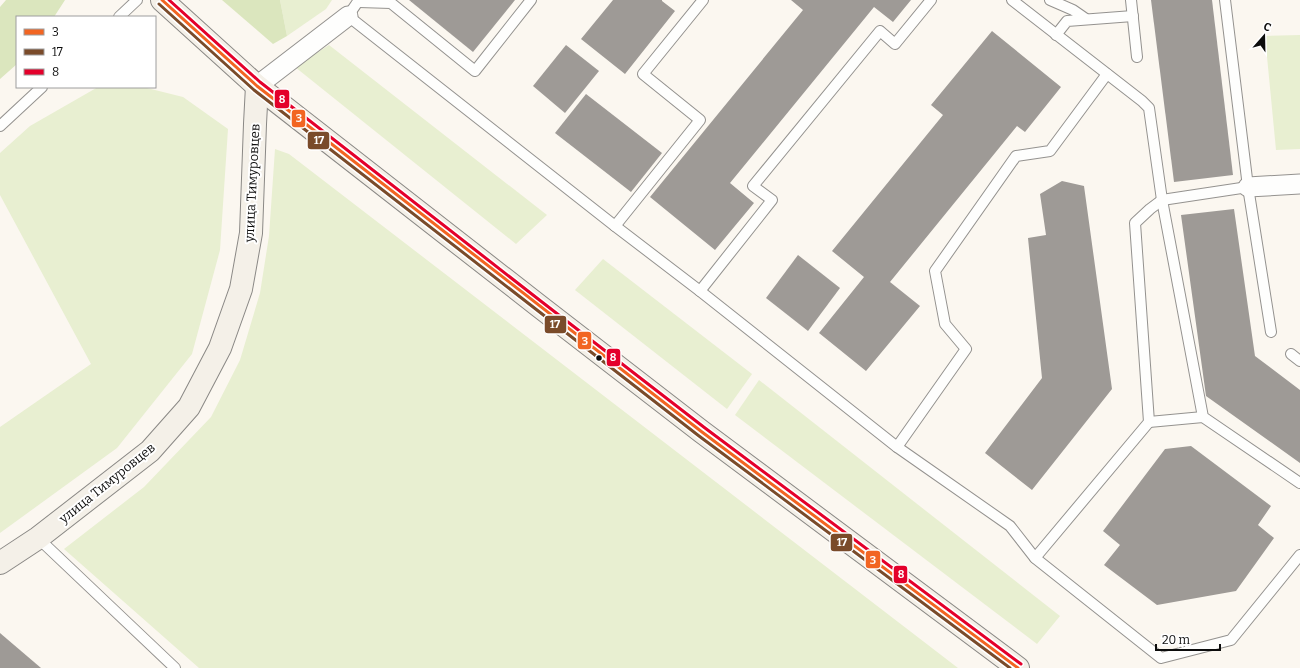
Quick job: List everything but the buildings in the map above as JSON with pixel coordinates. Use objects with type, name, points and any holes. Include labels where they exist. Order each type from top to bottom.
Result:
[{"type":"main road","points":[[162,0],[257,86],[702,432],[1018,668]]},
{"type":"main road","name":"улица Тимуровцев","points":[[0,563],[38,538],[150,451],[189,407],[220,348],[241,289],[251,233],[254,124],[257,86]]},
{"type":"street","points":[[257,86],[355,6]]},
{"type":"street","points":[[1248,187],[1300,184]]},
{"type":"lane","points":[[120,16],[137,0]]},
{"type":"lane","points":[[355,6],[390,3],[475,71],[532,0]]},
{"type":"lane","points":[[614,226],[700,120],[643,74],[702,0]]},
{"type":"lane","points":[[700,291],[772,200],[753,186],[880,31],[895,44],[930,0]]},
{"type":"lane","points":[[1012,0],[1142,101],[1148,108],[1162,200],[1203,417]]},
{"type":"lane","points":[[1050,0],[1074,10],[1086,20]]},
{"type":"lane","points":[[1131,0],[1137,56]]},
{"type":"lane","points":[[1226,0],[1248,187],[1271,332]]},
{"type":"lane","points":[[355,6],[614,226],[700,291],[897,446],[1010,526],[1035,558],[1160,658],[1231,640],[1300,555]]},
{"type":"lane","points":[[1056,34],[1067,21],[1133,16]]},
{"type":"lane","points":[[897,446],[966,349],[945,324],[935,271],[1016,156],[1050,151],[1107,74]]},
{"type":"lane","points":[[0,126],[41,88]]},
{"type":"lane","points":[[1035,558],[1149,422],[1135,223],[1162,200],[1248,187]]},
{"type":"lane","points":[[1291,354],[1300,361]]},
{"type":"lane","points":[[1149,422],[1203,417],[1300,483]]},
{"type":"lane","points":[[38,538],[175,668]]},
{"type":"green space","points":[[6,0],[65,0],[55,16],[16,16],[16,65],[0,79],[0,7]]},
{"type":"green space","points":[[222,0],[280,0],[287,36],[273,44]]},
{"type":"green space","points":[[280,0],[332,0],[326,9],[287,36]]},
{"type":"green space","points":[[1300,35],[1300,149],[1276,150],[1265,36]]},
{"type":"green space","points":[[329,45],[547,215],[516,244],[295,67]]},
{"type":"green space","points":[[96,88],[147,88],[183,97],[228,129],[220,250],[192,354],[117,448],[0,533],[0,427],[91,364],[0,195],[0,153],[30,126]]},
{"type":"green space","points":[[275,149],[289,154],[958,668],[199,668],[64,549],[144,487],[211,417],[240,360],[260,293],[269,236]]},
{"type":"green space","points":[[603,259],[752,374],[727,409],[575,290]]},
{"type":"green space","points":[[759,380],[1060,616],[1037,644],[735,415]]},
{"type":"transit line","name":"3","points":[[162,0],[257,86],[702,432],[1018,668]]},
{"type":"transit line","name":"8","points":[[169,0],[260,82],[542,302],[705,428],[1021,664]]},
{"type":"transit line","name":"17","points":[[159,4],[254,90],[699,436],[1010,668]]}]
